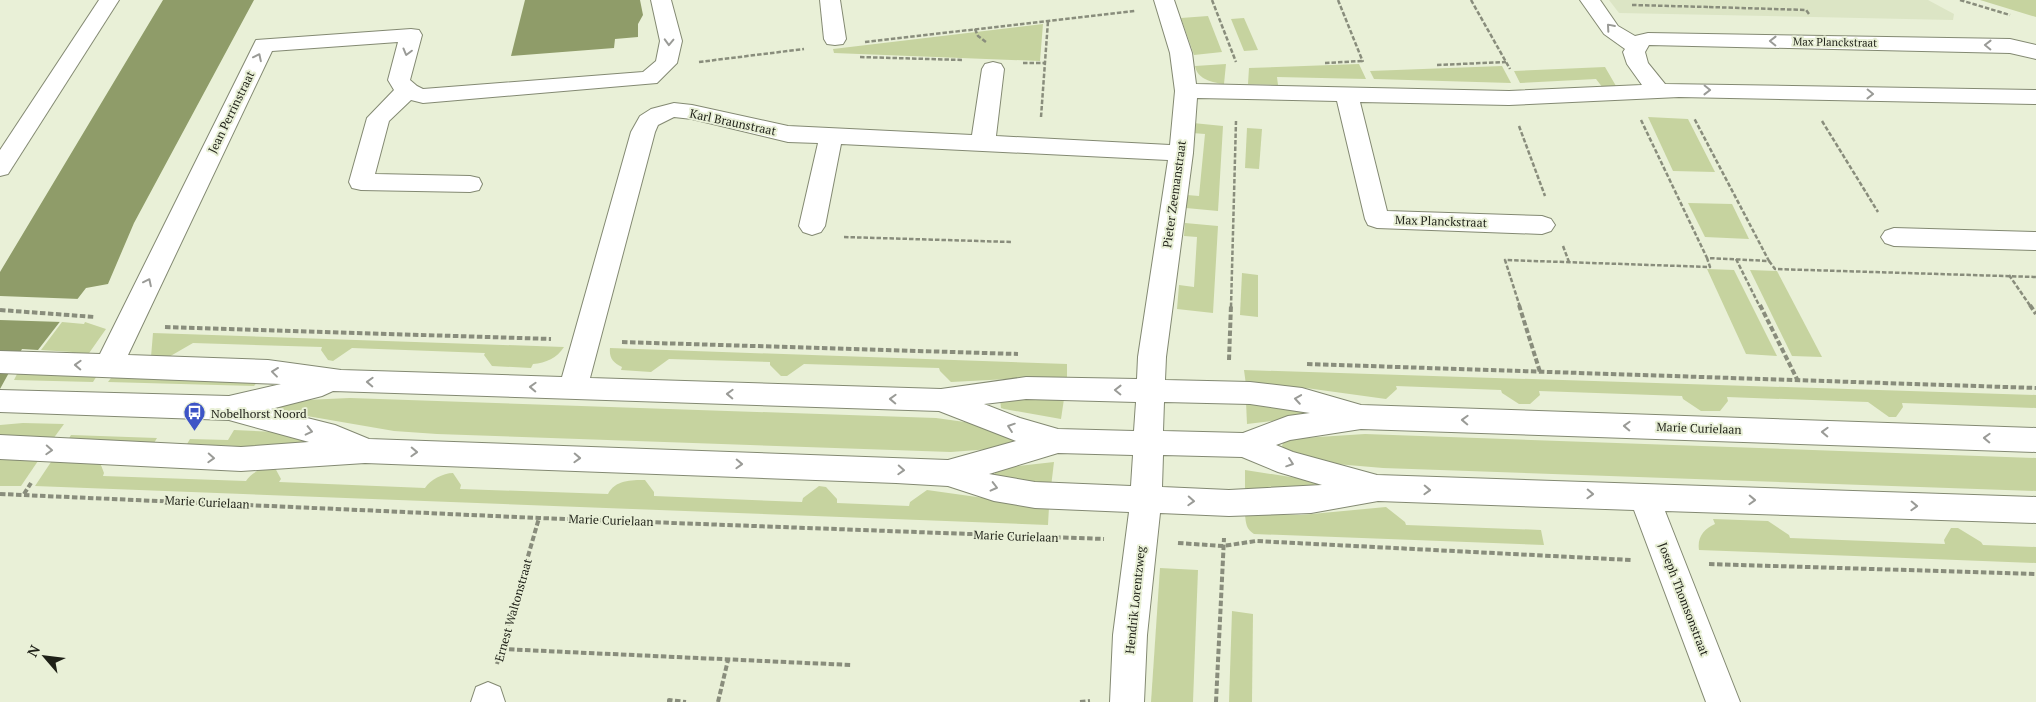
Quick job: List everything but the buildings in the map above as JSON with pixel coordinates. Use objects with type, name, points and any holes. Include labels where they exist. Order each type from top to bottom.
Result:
[{"type":"street","points":[[0,168],[109,0]]},
{"type":"street","points":[[470,184],[361,182],[378,118],[407,91],[423,96],[649,78],[666,63],[671,41],[661,0]]},
{"type":"street","points":[[830,0],[835,39]]},
{"type":"street","points":[[1590,0],[1611,30],[1636,46],[1634,52],[1636,61],[1669,90]]},
{"type":"street","name":"Pieter Zeemanstraat","points":[[1150,444],[1152,357],[1181,153],[1186,91],[1181,53],[1166,4]]},
{"type":"street","name":"Jean Perrinstraat","points":[[110,366],[136,307],[264,45],[411,35],[399,80],[407,91]]},
{"type":"street","name":"Max Planckstraat","points":[[1636,46],[1641,41],[1648,39],[1730,40],[2010,46],[2036,52]]},
{"type":"street","points":[[984,143],[993,69]]},
{"type":"street","points":[[573,388],[643,132],[648,121],[659,114],[649,78]]},
{"type":"street","points":[[1186,91],[1517,98],[1669,90],[2036,97]]},
{"type":"street","name":"Max Planckstraat","points":[[1347,95],[1377,219],[1542,225]]},
{"type":"street","name":"Karl Braunstraat","points":[[659,114],[674,110],[692,112],[788,134],[1181,153]]},
{"type":"street","points":[[812,226],[831,136]]},
{"type":"street","points":[[1894,237],[2036,241]]},
{"type":"street","name":"Marie Curielaan","points":[[8,362],[268,371],[341,381],[941,400],[1026,388],[1250,393],[1302,399],[1361,418]]},
{"type":"street","name":"Marie Curielaan","points":[[229,408],[300,389],[341,381]]},
{"type":"street","name":"Marie Curielaan","points":[[941,400],[1016,429],[1058,441],[1244,445],[1288,463],[1378,488]]},
{"type":"street","name":"Marie Curielaan","points":[[0,401],[229,408],[335,437],[366,450]]},
{"type":"street","name":"Marie Curielaan","points":[[1244,445],[1288,428],[1361,418],[2036,440]]},
{"type":"street","name":"Marie Curielaan","points":[[948,473],[1058,441]]},
{"type":"street","name":"Hendrik Lorentzweg","points":[[1127,702],[1130,635],[1146,498],[1150,444]]},
{"type":"street","name":"Marie Curielaan","points":[[0,447],[241,459],[366,450],[948,473],[994,488],[1035,495],[1146,498],[1229,503],[1271,503],[1311,500],[1378,488],[2036,510]]},
{"type":"street","name":"Joseph Thomsonstraat","points":[[1644,496],[1723,702]]},
{"type":"path","points":[[1212,0],[1237,66],[1229,362]]},
{"type":"path","points":[[1338,0],[1376,96]]},
{"type":"path","points":[[1472,0],[1517,98],[1546,198]]},
{"type":"path","points":[[1960,0],[2011,15]]},
{"type":"path","points":[[864,42],[1048,21],[1166,4]]},
{"type":"path","points":[[1039,146],[1048,21]]},
{"type":"path","points":[[666,63],[685,63],[810,49]]},
{"type":"path","points":[[859,56],[964,60]]},
{"type":"path","points":[[1019,62],[1045,63]]},
{"type":"path","points":[[1669,90],[1775,269],[2036,277]]},
{"type":"path","points":[[1540,372],[1504,260],[1710,267],[1627,93]]},
{"type":"path","points":[[1820,119],[1894,237]]},
{"type":"path","points":[[812,226],[810,236],[1012,242]]},
{"type":"path","points":[[1985,239],[2036,314]]},
{"type":"path","points":[[1562,244],[1569,262]]},
{"type":"path","points":[[1707,258],[1770,260]]},
{"type":"path","points":[[1736,259],[1798,380]]},
{"type":"path","points":[[0,310],[73,314]]},
{"type":"path","name":"Marie Curielaan","points":[[0,494],[539,518],[1141,540],[1223,546],[1216,702]]},
{"type":"path","name":"Ernest Waltonstraat","points":[[488,701],[539,518]]},
{"type":"path","points":[[501,649],[851,665]]},
{"type":"path","points":[[718,702],[728,660]]},
{"type":"path","points":[[669,702],[669,700],[686,702]]},
{"type":"shaded area","points":[[163,0],[254,0],[134,223],[108,284],[86,288],[38,350],[22,349],[0,389],[0,272]]},
{"type":"shaded area","points":[[525,0],[640,0],[643,15],[638,24],[638,37],[615,39],[614,48],[511,56]]},
{"type":"shaded area","points":[[1609,0],[1928,0],[1954,14],[1953,20],[1619,13]]},
{"type":"shaded area","points":[[1980,0],[2036,0],[2036,17]]},
{"type":"shaded area","points":[[1208,16],[1222,52],[1194,55],[1181,18]]},
{"type":"shaded area","points":[[1244,18],[1258,50],[1244,51],[1231,19]]},
{"type":"shaded area","points":[[1043,24],[1040,61],[834,53],[833,49]]},
{"type":"shaded area","points":[[1226,64],[1224,84],[1202,77],[1195,66]]},
{"type":"shaded area","points":[[1359,64],[1366,79],[1277,77],[1278,85],[1248,84],[1249,68]]},
{"type":"shaded area","points":[[1502,66],[1511,83],[1374,79],[1370,71]]},
{"type":"shaded area","points":[[1605,67],[1616,86],[1603,88],[1596,79],[1520,83],[1514,71]]},
{"type":"shaded area","points":[[1648,117],[1688,119],[1715,172],[1673,171]]},
{"type":"shaded area","points":[[1193,123],[1223,126],[1218,211],[1186,208],[1187,195],[1199,196],[1205,134],[1192,133]]},
{"type":"shaded area","points":[[1247,128],[1262,129],[1259,169],[1245,168]]},
{"type":"shaded area","points":[[1688,203],[1732,204],[1749,239],[1705,237]]},
{"type":"shaded area","points":[[1185,223],[1218,226],[1213,313],[1177,309],[1179,285],[1194,287],[1197,237],[1184,236]]},
{"type":"shaded area","points":[[1707,269],[1734,270],[1777,356],[1746,354]]},
{"type":"shaded area","points":[[1750,270],[1777,271],[1822,357],[1792,356]]},
{"type":"shaded area","points":[[1242,273],[1258,275],[1258,317],[1240,315]]},
{"type":"shaded area","points":[[62,322],[84,324],[85,322],[106,329],[87,356],[70,355],[72,352],[41,350]]},
{"type":"shaded area","points":[[153,333],[564,347],[555,357],[533,364],[531,368],[492,366],[484,355],[485,353],[352,348],[333,361],[328,360],[321,350],[322,347],[193,343],[167,358],[151,357]]},
{"type":"shaded area","points":[[610,348],[1067,364],[1067,379],[1027,378],[951,382],[939,368],[804,364],[787,376],[781,376],[770,365],[770,362],[669,359],[651,372],[621,370],[622,367],[616,364],[611,357]]},
{"type":"shaded area","points":[[1244,370],[2036,395],[2036,408],[1902,403],[1903,407],[1896,417],[1889,417],[1868,402],[1727,397],[1728,401],[1720,411],[1701,411],[1683,399],[1682,396],[1539,391],[1540,395],[1530,404],[1519,404],[1502,393],[1501,390],[1396,386],[1397,389],[1386,399],[1306,388],[1246,385]]},
{"type":"shaded area","points":[[18,372],[98,374],[93,382],[14,380]]},
{"type":"shaded area","points":[[114,374],[260,379],[254,386],[108,382]]},
{"type":"shaded area","points":[[350,398],[936,418],[972,423],[1014,439],[1016,442],[1004,448],[951,452],[437,434],[394,431],[272,410],[273,407],[282,401]]},
{"type":"shaded area","points":[[1000,399],[1064,399],[1061,419],[1004,409],[1001,408]]},
{"type":"shaded area","points":[[1246,402],[1306,408],[1306,414],[1297,418],[1247,424]]},
{"type":"shaded area","points":[[23,423],[64,424],[53,439],[0,437],[0,425]]},
{"type":"shaded area","points":[[234,430],[277,432],[312,441],[310,449],[187,444],[190,439],[228,440]]},
{"type":"shaded area","points":[[1365,434],[2036,458],[2036,491],[1383,468],[1336,464],[1285,450],[1282,446],[1284,440],[1287,439]]},
{"type":"shaded area","points":[[71,435],[157,438],[154,443],[68,440]]},
{"type":"shaded area","points":[[0,457],[40,458],[21,486],[0,486]]},
{"type":"shaded area","points":[[53,459],[99,460],[104,473],[103,476],[246,481],[258,470],[274,466],[281,479],[279,482],[425,488],[437,478],[453,473],[461,485],[460,489],[608,494],[619,483],[645,480],[654,492],[654,496],[802,502],[803,498],[819,486],[826,487],[837,499],[837,503],[909,506],[910,502],[927,490],[1049,507],[1048,525],[35,486]]},
{"type":"shaded area","points":[[1054,462],[1051,487],[994,479],[995,473],[1001,468]]},
{"type":"shaded area","points":[[1245,470],[1310,480],[1315,482],[1319,492],[1245,494]]},
{"type":"shaded area","points":[[1386,507],[1405,522],[1406,525],[1541,530],[1544,545],[1254,534],[1248,528],[1245,515],[1301,515]]},
{"type":"shaded area","points":[[1713,519],[1768,521],[1789,535],[1790,538],[1945,544],[1944,540],[1951,528],[1958,528],[1983,545],[2036,547],[2036,563],[1699,550],[1700,537],[1708,528],[1715,524]]},
{"type":"shaded area","points":[[1160,568],[1198,570],[1193,702],[1151,702]]},
{"type":"shaded area","points":[[1232,611],[1253,614],[1252,702],[1229,702]]},
{"type":"pier","points":[[0,296],[80,299],[62,322],[0,320]]},
{"type":"place","name":"Nobelhorst Noord","points":[[195,432]]}]
